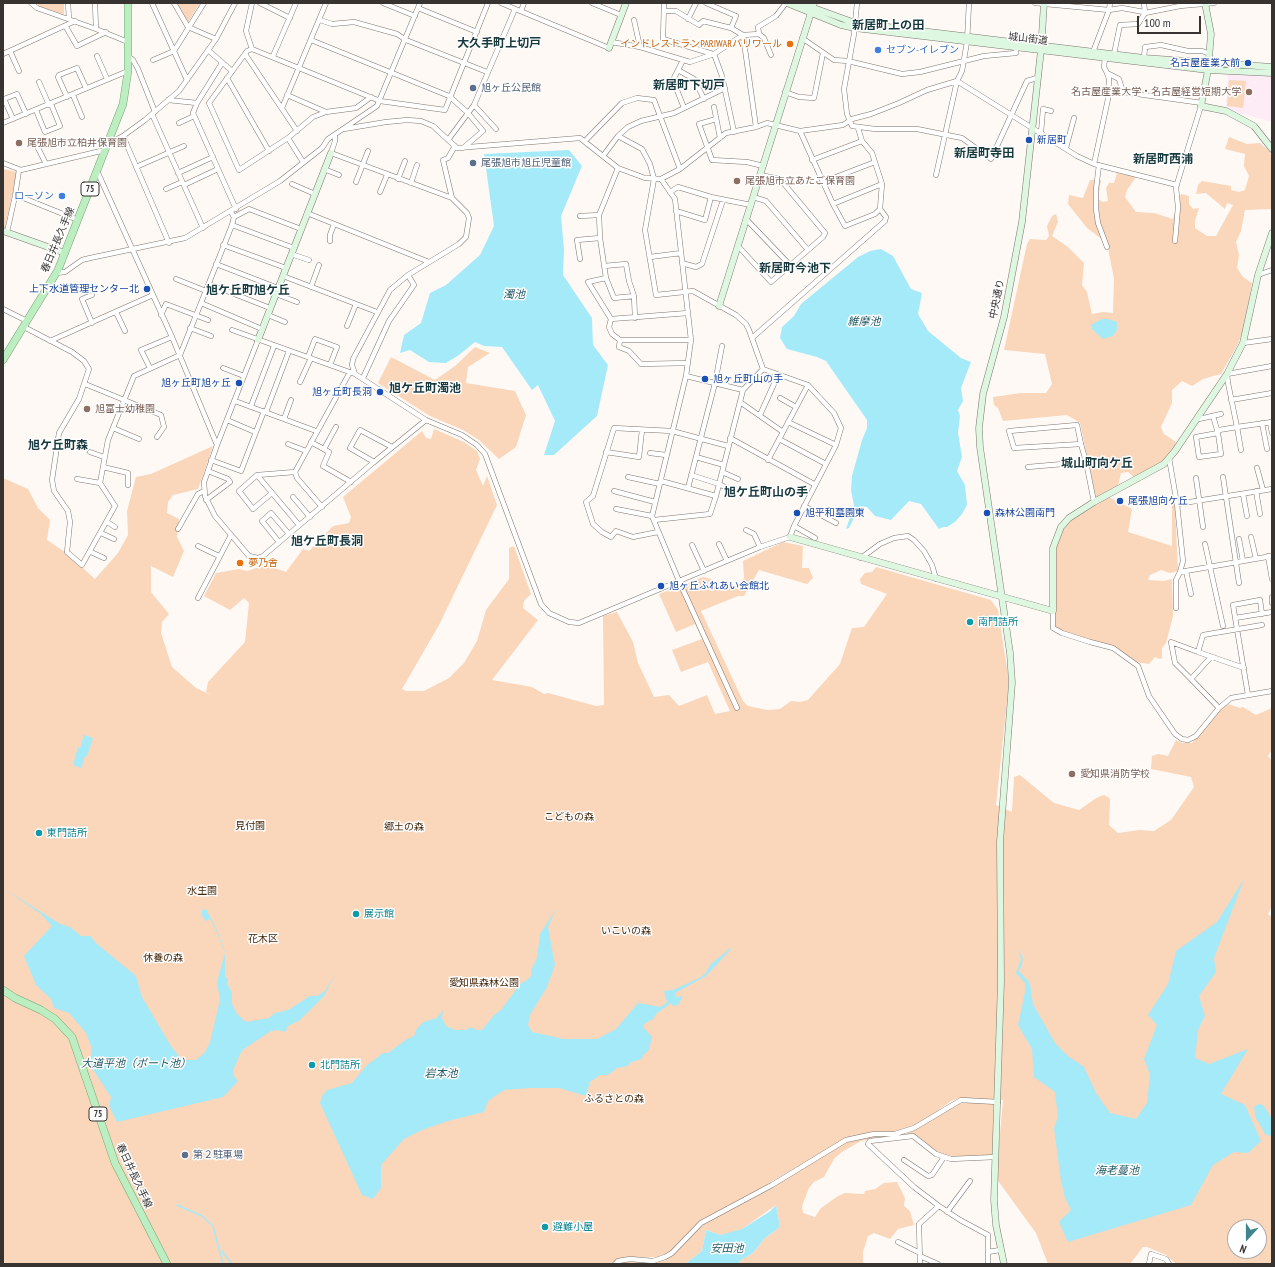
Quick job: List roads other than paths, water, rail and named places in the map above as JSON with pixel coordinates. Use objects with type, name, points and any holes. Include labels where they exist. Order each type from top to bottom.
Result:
[{"type":"main road","name":"春日井長久手線","points":[[3,360],[56,274],[123,104],[128,71],[128,3]]},
{"type":"main road","name":"春日井長久手線","points":[[3,990],[55,1019],[72,1037],[115,1163],[167,1264]]},
{"type":"street","points":[[31,3],[37,8],[106,32],[128,42]]},
{"type":"street","points":[[68,3],[69,19]]},
{"type":"street","points":[[96,3],[96,29]]},
{"type":"street","points":[[152,3],[187,80]]},
{"type":"street","points":[[174,3],[188,27],[216,39]]},
{"type":"street","points":[[153,60],[174,51],[204,3]]},
{"type":"street","points":[[108,141],[114,141],[123,136],[153,113],[187,80],[216,39],[234,3]]},
{"type":"street","points":[[252,3],[246,31],[252,48],[380,101],[445,110],[488,3]]},
{"type":"street","points":[[260,3],[290,18]]},
{"type":"street","points":[[272,56],[296,3]]},
{"type":"street","points":[[282,108],[326,3]]},
{"type":"street","points":[[383,3],[415,16]]},
{"type":"street","points":[[501,3],[610,45],[640,47],[690,62],[714,54],[743,35],[759,34],[764,38],[771,56]]},
{"type":"street","points":[[521,11],[524,3]]},
{"type":"street","points":[[592,3],[621,15]]},
{"type":"street","points":[[610,45],[626,3]]},
{"type":"street","points":[[664,3],[663,39],[714,54]]},
{"type":"street","points":[[688,19],[696,3]]},
{"type":"street","points":[[706,3],[736,16],[731,28]]},
{"type":"street","points":[[759,34],[758,27],[776,16],[787,3]]},
{"type":"street","name":"城山街道","points":[[787,3],[812,8]]},
{"type":"street","name":"城山街道","points":[[800,3],[812,8],[841,25],[1041,48],[1105,58],[1272,73]]},
{"type":"street","points":[[857,3],[855,26],[844,89],[852,126],[858,128],[917,128],[962,138],[990,159],[1013,114],[1027,81],[1037,78]]},
{"type":"street","points":[[936,175],[957,81],[962,71],[967,39],[969,3]]},
{"type":"street","points":[[1035,3],[1109,10],[1122,8],[1144,13],[1180,6],[1214,3]]},
{"type":"street","name":"中央通り","points":[[1004,1264],[1000,1250],[994,1200],[998,1102],[1000,842],[1012,683],[1003,597],[980,448],[979,428],[983,394],[1004,317],[1018,247],[1033,128],[1044,3]]},
{"type":"street","points":[[1093,52],[1109,10],[1110,3]]},
{"type":"street","points":[[1114,54],[1120,26],[1138,24],[1144,13],[1144,3]]},
{"type":"street","points":[[1175,241],[1178,207],[1177,185],[1202,105],[1209,67],[1211,34],[1204,4]]},
{"type":"street","points":[[3,309],[50,341],[72,352],[84,361],[89,369],[79,399],[59,433],[52,480],[54,491],[68,511],[70,522],[68,552],[82,565],[91,552],[115,506],[100,483],[102,467],[108,440],[134,376],[180,355],[232,225],[232,215],[236,209],[280,181],[322,148],[328,139],[377,106],[420,5],[477,32]]},
{"type":"street","points":[[719,306],[812,8]]},
{"type":"street","points":[[448,140],[474,104],[515,9]]},
{"type":"street","points":[[665,10],[676,11],[699,25],[703,21],[731,28],[743,35]]},
{"type":"street","points":[[320,20],[332,24],[354,22],[396,34],[406,40],[487,72]]},
{"type":"street","points":[[634,20],[640,47]]},
{"type":"street","points":[[3,54],[66,27],[75,21]]},
{"type":"street","points":[[66,27],[77,46],[106,32]]},
{"type":"street","points":[[743,35],[756,127]]},
{"type":"street","points":[[802,38],[808,40],[834,60],[848,61],[902,74],[920,72],[984,56],[1016,54],[1016,48]]},
{"type":"street","name":"城山街道","points":[[967,39],[1016,48],[1041,48],[1114,54],[1209,67],[1272,67]]},
{"type":"street","points":[[311,40],[450,96],[467,112],[483,131],[463,148]]},
{"type":"street","points":[[1144,58],[1144,47],[1161,45],[1188,52],[1202,50],[1210,54]]},
{"type":"street","points":[[252,48],[245,54],[209,104],[239,170],[288,138],[314,117],[326,112],[356,108],[371,97]]},
{"type":"street","points":[[208,50],[232,71]]},
{"type":"street","points":[[10,51],[19,72]]},
{"type":"street","points":[[785,92],[799,97],[814,98],[823,53]]},
{"type":"street","points":[[245,54],[297,131]]},
{"type":"street","points":[[714,54],[725,88],[734,132]]},
{"type":"street","points":[[97,56],[107,79]]},
{"type":"street","points":[[128,56],[133,60],[138,69],[169,153],[203,228]]},
{"type":"street","points":[[1105,58],[1104,67],[1107,73],[1108,99],[1097,164],[1096,209],[1098,223],[1107,247]]},
{"type":"street","points":[[683,60],[673,80],[684,108]]},
{"type":"street","points":[[222,63],[197,103],[194,116],[236,209]]},
{"type":"street","points":[[67,97],[58,77],[59,75],[77,68],[86,88]]},
{"type":"street","points":[[678,70],[694,79],[704,99]]},
{"type":"street","points":[[3,124],[128,71]]},
{"type":"street","points":[[1107,73],[1119,79],[1123,92],[1202,105],[1226,111],[1254,126],[1272,150]]},
{"type":"street","points":[[227,78],[269,151]]},
{"type":"street","points":[[344,128],[407,120],[427,123],[455,146],[463,148],[580,138],[618,168],[645,178],[661,180],[680,169],[726,133],[756,127],[767,122],[800,131],[823,129],[850,122],[852,119],[871,114],[927,90],[957,81],[1013,114],[1066,148],[1097,164],[1177,185]]},
{"type":"street","points":[[36,110],[45,132],[60,126],[39,82]]},
{"type":"street","points":[[602,156],[618,136],[628,127],[684,108],[725,88]]},
{"type":"street","points":[[13,120],[4,99],[17,94],[26,114]]},
{"type":"street","points":[[73,95],[82,117]]},
{"type":"street","points":[[287,95],[326,112]]},
{"type":"street","points":[[585,141],[615,108],[628,100],[644,97],[654,100],[680,169]]},
{"type":"street","points":[[168,100],[197,103]]},
{"type":"street","points":[[474,104],[496,129]]},
{"type":"street","points":[[714,107],[720,138]]},
{"type":"street","points":[[1041,133],[1043,109],[1051,111]]},
{"type":"street","points":[[179,123],[194,116]]},
{"type":"street","points":[[1066,148],[1074,118]]},
{"type":"street","points":[[716,119],[699,124],[712,160],[747,162],[762,166]]},
{"type":"street","points":[[800,131],[812,160],[845,226],[875,214],[880,209],[882,184],[872,153],[862,141],[858,128]]},
{"type":"street","points":[[334,135],[335,141],[331,153],[211,460],[204,482],[206,500],[215,516],[246,554],[253,558],[263,556],[426,420]]},
{"type":"street","points":[[123,136],[169,243]]},
{"type":"street","points":[[618,136],[642,149],[650,164],[654,179],[646,230],[656,295],[693,291],[736,315],[746,324],[763,369],[808,385],[834,413],[839,422],[841,428],[836,445],[814,484],[790,537]]},
{"type":"street","points":[[288,138],[303,162]]},
{"type":"street","points":[[812,160],[862,141]]},
{"type":"street","points":[[38,146],[46,164]]},
{"type":"street","points":[[136,167],[184,146]]},
{"type":"street","points":[[452,198],[443,160],[448,158],[455,146]]},
{"type":"street","points":[[3,163],[19,170],[105,150]]},
{"type":"street","points":[[356,182],[368,151]]},
{"type":"street","points":[[331,153],[362,166],[452,198],[467,213],[469,218],[466,237],[459,244],[408,275],[390,290],[377,312],[353,360],[352,365],[355,374]]},
{"type":"street","points":[[178,173],[213,157]]},
{"type":"street","points":[[398,179],[404,161]]},
{"type":"street","points":[[823,182],[875,162]]},
{"type":"street","points":[[411,183],[417,166]]},
{"type":"street","points":[[618,168],[599,215],[600,238],[606,278],[614,298],[634,296]]},
{"type":"street","points":[[166,189],[218,169]]},
{"type":"street","points":[[324,169],[339,175]]},
{"type":"street","points":[[19,170],[16,195],[5,231],[65,253]]},
{"type":"street","points":[[97,171],[180,355],[217,445]]},
{"type":"street","points":[[380,192],[387,175]]},
{"type":"street","points":[[738,246],[771,282],[823,237],[825,233],[780,179],[760,175]]},
{"type":"street","points":[[661,180],[675,199],[691,340],[686,376],[655,502],[653,518],[679,581],[737,708]]},
{"type":"street","points":[[292,184],[315,194]]},
{"type":"street","points":[[833,204],[882,184]]},
{"type":"street","points":[[670,192],[678,187],[712,198],[750,205]]},
{"type":"street","points":[[16,195],[78,220]]},
{"type":"street","points":[[753,197],[766,201],[808,250]]},
{"type":"street","points":[[676,211],[705,220],[712,198]]},
{"type":"street","points":[[682,263],[696,268],[702,264],[723,200]]},
{"type":"street","points":[[56,274],[65,272],[82,260],[132,249],[169,243],[185,238],[203,228],[249,208],[301,229]]},
{"type":"street","points":[[752,338],[885,222],[886,216],[880,209]]},
{"type":"street","points":[[307,213],[430,262]]},
{"type":"street","points":[[580,216],[599,215]]},
{"type":"street","points":[[746,219],[790,265]]},
{"type":"street","points":[[330,241],[330,235],[334,224]]},
{"type":"street","points":[[232,225],[309,260]]},
{"type":"street","points":[[1272,233],[1258,275],[1243,343],[1227,374],[1169,458],[1164,464],[1094,502],[1069,518],[1061,527],[1054,541],[1053,611],[1053,628],[1062,633],[1113,648],[1138,666],[1149,696],[1175,734],[1182,740],[1188,740],[1196,736],[1219,708],[1231,698],[1272,690]]},
{"type":"street","points":[[580,258],[577,240],[600,238]]},
{"type":"street","points":[[223,245],[286,268]]},
{"type":"street","points":[[650,257],[681,253]]},
{"type":"street","points":[[216,264],[277,291],[297,302]]},
{"type":"street","points":[[604,266],[626,264],[628,281],[634,296],[635,318]]},
{"type":"street","points":[[311,287],[319,265]]},
{"type":"street","points":[[1258,275],[1272,270]]},
{"type":"street","points":[[363,378],[389,322],[414,285],[408,275]]},
{"type":"street","points":[[283,276],[377,312]]},
{"type":"street","points":[[606,278],[588,282],[611,319],[609,327],[612,334],[620,340],[691,340]]},
{"type":"street","points":[[176,280],[206,291]]},
{"type":"street","points":[[209,284],[270,308]]},
{"type":"street","points":[[92,295],[82,299],[92,323]]},
{"type":"street","points":[[50,341],[153,295]]},
{"type":"street","points":[[201,303],[262,329]]},
{"type":"street","points":[[161,315],[166,304],[208,320]]},
{"type":"street","points":[[347,326],[356,304]]},
{"type":"street","points":[[116,312],[125,331]]},
{"type":"street","points":[[611,319],[688,313]]},
{"type":"street","points":[[268,315],[285,322]]},
{"type":"street","points":[[190,328],[211,336]]},
{"type":"street","points":[[232,330],[355,374],[426,420],[462,435],[477,445],[485,454],[536,595],[541,604],[549,613],[568,622],[579,623],[760,547],[790,537],[936,580],[1053,611]]},
{"type":"street","points":[[150,368],[142,350],[172,337]]},
{"type":"street","points":[[300,382],[315,339],[337,347],[330,365]]},
{"type":"street","points":[[1243,343],[1272,339]]},
{"type":"street","points":[[620,340],[619,347],[629,351],[641,364],[688,363]]},
{"type":"street","points":[[251,406],[274,346]]},
{"type":"street","points":[[688,488],[715,383],[722,346]]},
{"type":"street","points":[[211,460],[241,471],[255,432],[265,412],[290,351]]},
{"type":"street","points":[[1227,374],[1272,366]]},
{"type":"street","points":[[223,368],[244,376]]},
{"type":"street","points":[[616,509],[653,518],[710,514],[743,390],[763,369]]},
{"type":"street","points":[[322,507],[297,478],[295,472],[316,431],[350,372]]},
{"type":"street","points":[[1227,374],[1241,450]]},
{"type":"street","points":[[760,416],[778,375]]},
{"type":"street","points":[[686,376],[743,390]]},
{"type":"street","points":[[85,384],[161,415],[164,427],[157,437]]},
{"type":"street","points":[[768,460],[808,385]]},
{"type":"street","points":[[1231,400],[1272,393]]},
{"type":"street","points":[[780,398],[796,407]]},
{"type":"street","points":[[284,419],[291,400]]},
{"type":"street","points":[[235,401],[316,431]]},
{"type":"street","points":[[740,402],[783,432]]},
{"type":"street","points":[[1198,417],[1199,419],[1221,414]]},
{"type":"street","points":[[1214,416],[1218,433],[1221,454],[1199,457],[1196,437],[1218,433],[1219,430],[1271,422],[1272,434]]},
{"type":"street","points":[[227,420],[255,432]]},
{"type":"street","points":[[788,422],[836,445]]},
{"type":"street","points":[[1262,423],[1267,449]]},
{"type":"street","points":[[1081,444],[1014,448],[1009,431],[1077,425],[1094,502]]},
{"type":"street","points":[[324,449],[336,427]]},
{"type":"street","points":[[113,428],[140,439]]},
{"type":"street","points":[[658,532],[633,537],[616,531],[611,536],[602,532],[593,524],[586,502],[593,496],[614,428],[672,431],[728,446]]},
{"type":"street","points":[[374,462],[350,448],[360,430],[392,447]]},
{"type":"street","points":[[606,452],[639,457],[642,430]]},
{"type":"street","points":[[730,438],[814,484]]},
{"type":"street","points":[[779,439],[826,464]]},
{"type":"street","points":[[311,442],[329,452],[323,466],[351,482]]},
{"type":"street","points":[[288,444],[306,451]]},
{"type":"street","points":[[90,452],[104,457]]},
{"type":"street","points":[[650,453],[666,456]]},
{"type":"street","points":[[696,457],[724,465]]},
{"type":"street","points":[[1169,458],[1182,561],[1180,572],[1176,580],[1176,608]]},
{"type":"street","points":[[1028,467],[1086,462]]},
{"type":"street","points":[[102,467],[128,472],[128,485]]},
{"type":"street","points":[[1257,468],[1263,490]]},
{"type":"street","points":[[206,500],[230,482],[228,479],[208,471]]},
{"type":"street","points":[[272,493],[253,509],[239,491],[257,475],[295,472]]},
{"type":"street","points":[[722,472],[738,479]]},
{"type":"street","points":[[257,475],[299,526]]},
{"type":"street","points":[[691,476],[719,484],[731,490]]},
{"type":"street","points":[[628,477],[688,488],[716,496]]},
{"type":"street","points":[[1222,477],[1239,583]]},
{"type":"street","points":[[1196,478],[1203,527]]},
{"type":"street","points":[[77,479],[100,483]]},
{"type":"street","points":[[1176,504],[1272,489]]},
{"type":"street","points":[[614,491],[655,502]]},
{"type":"street","points":[[1256,491],[1260,514]]},
{"type":"street","points":[[178,529],[198,494],[204,492]]},
{"type":"street","points":[[1243,494],[1247,516]]},
{"type":"street","points":[[292,496],[310,517]]},
{"type":"street","points":[[804,506],[836,523]]},
{"type":"street","points":[[279,542],[262,521],[272,513],[289,534]]},
{"type":"street","points":[[107,522],[115,527]]},
{"type":"street","points":[[794,526],[815,538]]},
{"type":"street","points":[[746,530],[754,534],[760,547]]},
{"type":"street","points":[[101,532],[114,539]]},
{"type":"street","points":[[198,598],[231,535]]},
{"type":"street","points":[[861,558],[880,544],[894,538],[908,536],[924,551],[932,565],[936,580]]},
{"type":"street","points":[[1251,537],[1256,559]]},
{"type":"street","points":[[1238,539],[1243,561]]},
{"type":"street","points":[[692,544],[704,571]]},
{"type":"street","points":[[719,544],[727,561]]},
{"type":"street","points":[[1205,544],[1223,626]]},
{"type":"street","points":[[198,546],[219,556]]},
{"type":"street","points":[[91,552],[104,558]]},
{"type":"street","points":[[1180,572],[1270,556],[1272,579]]},
{"type":"street","points":[[1186,571],[1191,594]]},
{"type":"street","points":[[1272,597],[1272,603]]},
{"type":"street","points":[[1248,695],[1233,605],[1260,600],[1262,614]]},
{"type":"street","points":[[1235,618],[1272,612]]},
{"type":"street","points":[[1198,652],[1203,635],[1262,625]]},
{"type":"street","points":[[1219,708],[1175,663],[1171,642],[1244,668]]},
{"type":"street","points":[[1191,679],[1211,656]]},
{"type":"street","points":[[988,1264],[988,1235],[939,1206],[914,1187],[868,1144],[870,1141],[895,1136],[914,1128],[961,1100],[998,1102]]},
{"type":"street","points":[[615,1264],[618,1261],[630,1258],[653,1261],[665,1257],[672,1253],[701,1223],[772,1185],[846,1140],[874,1134],[916,1137],[944,1158],[996,1157]]},
{"type":"street","points":[[904,1160],[928,1176],[932,1176],[944,1158]]},
{"type":"street","points":[[947,1212],[970,1181]]},
{"type":"street","points":[[920,1264],[919,1224],[939,1206]]},
{"type":"street","points":[[898,1242],[938,1264]]},
{"type":"street","points":[[988,1252],[1000,1250]]},
{"type":"street","points":[[1149,1264],[1151,1254],[1166,1259],[1169,1264]]},
{"type":"water","name":"濁池","points":[[569,150],[582,166],[561,216],[564,250],[563,275],[592,318],[593,345],[608,365],[597,416],[554,455],[544,455],[555,421],[538,385],[532,390],[502,347],[484,346],[475,342],[446,363],[429,362],[410,350],[400,353],[404,335],[421,323],[430,293],[446,285],[480,255],[494,226],[484,154]]},
{"type":"water","name":"維摩池","points":[[881,249],[893,256],[911,289],[922,293],[918,314],[928,331],[961,358],[971,362],[961,388],[963,401],[958,410],[960,416],[958,433],[962,457],[957,471],[965,485],[967,505],[955,522],[947,527],[939,529],[921,504],[909,501],[891,520],[875,516],[867,507],[860,506],[849,528],[846,529],[854,506],[851,490],[852,476],[867,428],[867,420],[826,361],[787,349],[780,338],[782,327],[794,316],[801,304],[858,257],[870,251]]},
{"type":"water","points":[[1102,319],[1117,322],[1117,330],[1113,336],[1103,339],[1092,329],[1091,325]]},
{"type":"water","points":[[84,735],[93,738],[81,768],[73,765],[78,747],[80,748]]},
{"type":"water","name":"海老蔓池","points":[[1244,879],[1214,958],[1216,972],[1199,996],[1205,1016],[1198,1030],[1195,1058],[1209,1064],[1248,1049],[1221,1094],[1245,1105],[1261,1141],[1248,1153],[1234,1152],[1213,1165],[1191,1205],[1068,1242],[1059,1222],[1071,1210],[1065,1198],[1061,1181],[1054,1128],[1058,1117],[1055,1092],[1034,1077],[1032,1049],[1018,1025],[1025,992],[1025,983],[1016,973],[1021,959],[1018,950],[1023,958],[1019,971],[1030,983],[1033,1004],[1055,1043],[1068,1056],[1084,1067],[1096,1093],[1110,1113],[1136,1119],[1147,1103],[1150,1074],[1144,1059],[1157,1025],[1148,1015],[1168,984],[1176,951],[1217,922]]},
{"type":"water","name":"大道平池（ボート池）","points":[[3,888],[60,924],[70,927],[81,936],[90,936],[97,944],[136,976],[142,997],[171,1046],[182,1060],[196,1060],[205,1052],[210,1042],[220,1000],[217,982],[225,953],[225,976],[228,979],[227,983],[232,993],[232,1004],[237,1014],[246,1022],[269,1018],[275,1013],[288,1010],[310,996],[317,996],[325,991],[336,973],[324,996],[300,1020],[288,1026],[285,1032],[279,1030],[271,1031],[244,1049],[240,1054],[233,1071],[234,1076],[238,1081],[223,1097],[117,1122],[109,1106],[111,1097],[92,1068],[91,1046],[86,1033],[69,1013],[54,1008],[51,999],[36,985],[24,956],[52,926],[41,914]]},
{"type":"water","points":[[206,909],[217,930],[225,953],[216,930],[210,919],[206,921],[202,916],[202,910]]},
{"type":"water","name":"岩本池","points":[[556,909],[548,927],[555,965],[547,987],[530,1015],[528,1025],[532,1032],[563,1039],[597,1039],[616,1029],[638,1003],[661,1007],[667,1002],[664,991],[673,990],[699,978],[705,974],[711,964],[729,948],[731,949],[706,976],[675,993],[676,997],[683,996],[678,1005],[673,1006],[671,1003],[656,1014],[653,1019],[644,1024],[644,1028],[652,1037],[649,1050],[643,1055],[642,1059],[631,1062],[628,1066],[617,1068],[608,1075],[600,1075],[590,1082],[586,1096],[559,1088],[504,1090],[488,1101],[484,1112],[448,1121],[422,1130],[404,1139],[381,1165],[381,1188],[373,1199],[362,1195],[320,1103],[322,1096],[327,1090],[352,1083],[366,1066],[383,1053],[388,1053],[407,1039],[414,1036],[416,1030],[423,1022],[437,1018],[443,1010],[442,1018],[446,1026],[455,1030],[466,1030],[471,1027],[476,1030],[482,1030],[494,1015],[501,1010],[520,984],[531,976],[531,970],[537,958],[540,934]]},
{"type":"water","points":[[1259,1104],[1263,1105],[1270,1115],[1272,1122],[1271,1136],[1265,1134],[1256,1118],[1254,1107]]},
{"type":"water","name":"安田池","points":[[776,1205],[780,1227],[765,1238],[753,1253],[741,1260],[738,1264],[685,1264],[702,1251],[706,1230],[720,1235],[742,1229],[769,1212]]},
{"type":"waterway","points":[[177,1205],[202,1216],[213,1226],[223,1264]]},
{"type":"waterway","points":[[222,1251],[232,1264]]},
{"type":"place","name":"インドレストランPARIWARパリワール","points":[[790,44]]},
{"type":"place","name":"セブン-イレブン","points":[[878,50]]},
{"type":"place","name":"名古屋産業大前","points":[[1248,63]]},
{"type":"place","name":"旭ヶ丘公民館","points":[[473,88]]},
{"type":"place","name":"名古屋産業大学・名古屋経営短期大学","points":[[1249,92]]},
{"type":"place","name":"新居町","points":[[1029,140]]},
{"type":"place","name":"尾張旭市立柏井保育園","points":[[19,143]]},
{"type":"place","name":"尾張旭市旭丘児童館","points":[[473,163]]},
{"type":"place","name":"尾張旭市立あたご保育園","points":[[737,181]]},
{"type":"place","name":"ローソン","points":[[62,196]]},
{"type":"place","name":"上下水道管理センター北","points":[[147,289]]},
{"type":"place","name":"旭ヶ丘町山の手","points":[[705,379]]},
{"type":"place","name":"旭ヶ丘町旭ヶ丘","points":[[239,383]]},
{"type":"place","name":"旭ヶ丘町長洞","points":[[380,392]]},
{"type":"place","name":"旭富士幼稚園","points":[[87,409]]},
{"type":"place","name":"尾張旭向ケ丘","points":[[1120,501]]},
{"type":"place","name":"旭平和墓園東","points":[[797,513]]},
{"type":"place","name":"森林公園南門","points":[[987,513]]},
{"type":"place","name":"夢乃舎","points":[[240,563]]},
{"type":"place","name":"旭ヶ丘ふれあい会館北","points":[[661,586]]},
{"type":"place","name":"南門詰所","points":[[970,622]]},
{"type":"place","name":"愛知県消防学校","points":[[1072,774]]},
{"type":"place","name":"東門詰所","points":[[39,833]]},
{"type":"place","name":"展示館","points":[[356,914]]},
{"type":"place","name":"北門詰所","points":[[312,1065]]},
{"type":"place","name":"第２駐車場","points":[[185,1155]]},
{"type":"place","name":"避難小屋","points":[[545,1227]]},
{"type":"district","name":"新居町上の田","points":[[888,26]]},
{"type":"district","name":"大久手町上切戸","points":[[499,44]]},
{"type":"district","name":"新居町下切戸","points":[[689,86]]},
{"type":"district","name":"新居町寺田","points":[[984,154]]},
{"type":"district","name":"新居町西浦","points":[[1163,160]]},
{"type":"district","name":"新居町今池下","points":[[795,269]]},
{"type":"district","name":"旭ケ丘町旭ケ丘","points":[[248,291]]},
{"type":"district","name":"旭ケ丘町濁池","points":[[425,389]]},
{"type":"district","name":"旭ケ丘町森","points":[[58,446]]},
{"type":"district","name":"城山町向ケ丘","points":[[1097,464]]},
{"type":"district","name":"旭ケ丘町山の手","points":[[766,493]]},
{"type":"district","name":"旭ケ丘町長洞","points":[[327,542]]},
{"type":"park label","name":"こどもの森","points":[[569,817]]},
{"type":"park label","name":"見付園","points":[[250,826]]},
{"type":"park label","name":"郷土の森","points":[[404,827]]},
{"type":"park label","name":"水生園","points":[[202,891]]},
{"type":"park label","name":"いこいの森","points":[[626,931]]},
{"type":"park label","name":"花木区","points":[[263,939]]},
{"type":"park label","name":"休養の森","points":[[163,958]]},
{"type":"park label","name":"愛知県森林公園","points":[[484,983]]},
{"type":"park label","name":"ふるさとの森","points":[[614,1099]]}]
